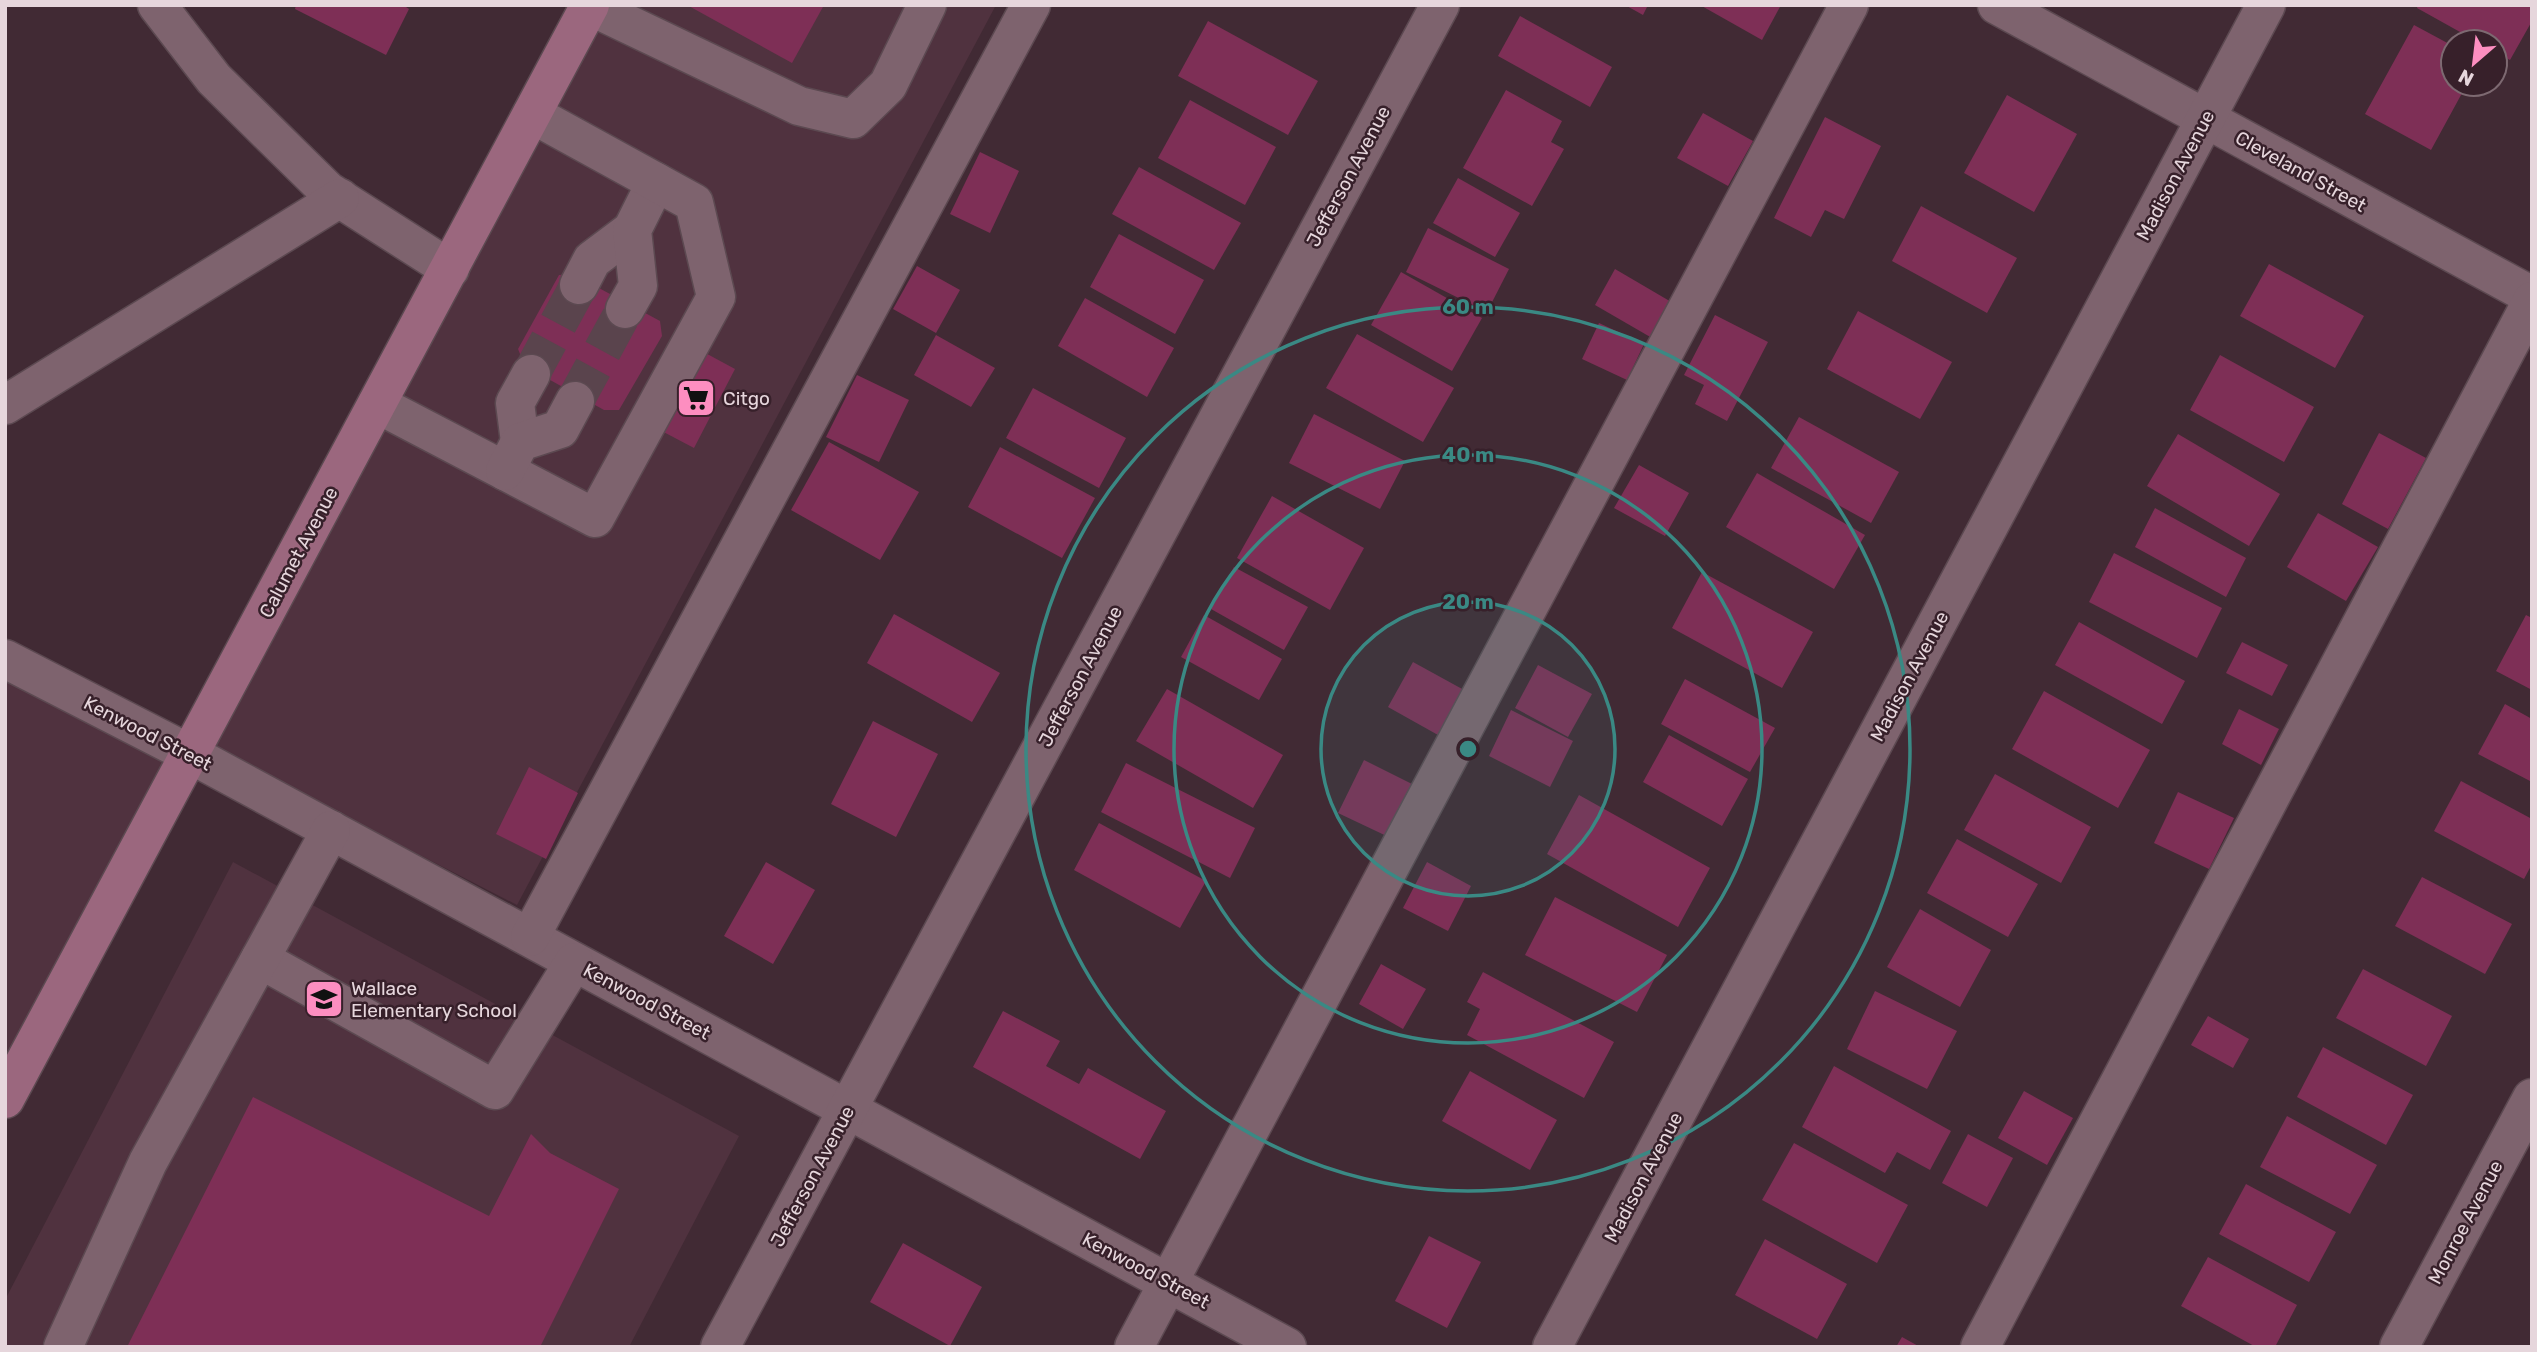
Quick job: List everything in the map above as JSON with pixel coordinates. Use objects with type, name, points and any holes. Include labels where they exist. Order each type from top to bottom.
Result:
[{"type":"main road","name":"Calumet Avenue","points":[[5,1100],[590,5]]},
{"type":"street","points":[[157,5],[214,79],[328,191],[450,269]]},
{"type":"street","points":[[590,5],[799,106],[853,119],[888,85],[927,5]]},
{"type":"street","points":[[530,937],[1031,5]]},
{"type":"street","name":"Jefferson Avenue","points":[[720,1347],[1440,5]]},
{"type":"street","points":[[1134,1347],[1849,5]]},
{"type":"street","name":"Cleveland Street","points":[[1997,5],[2532,299]]},
{"type":"street","name":"Madison Avenue","points":[[1552,1347],[2266,5]]},
{"type":"street","points":[[377,404],[512,456],[595,518],[716,297],[694,204],[532,114]]},
{"type":"street","points":[[579,285],[592,260],[632,229],[656,182]]},
{"type":"street","points":[[5,405],[340,198]]},
{"type":"street","points":[[625,309],[638,286],[632,229]]},
{"type":"street","points":[[1980,1347],[2532,299]]},
{"type":"street","points":[[512,456],[515,403],[531,374]]},
{"type":"street","points":[[512,456],[561,429],[575,401]]},
{"type":"street","name":"Kenwood Street","points":[[5,659],[190,754],[1287,1347]]},
{"type":"street","points":[[63,1347],[148,1162],[331,830]]},
{"type":"street","points":[[260,959],[495,1090],[574,962]]},
{"type":"street","name":"Monroe Avenue","points":[[2399,1347],[2532,1098]]},
{"type":"shaded area","points":[[601,5],[996,5],[517,905],[208,746]]},
{"type":"shaded area","points":[[5,678],[170,761],[5,1066]]},
{"type":"shaded area","name":"Wallace Elementary School","points":[[233,862],[739,1136],[629,1347],[5,1347],[5,1300]]},
{"type":"building","points":[[296,5],[403,5],[409,9],[386,55],[295,9]]},
{"type":"building","points":[[687,5],[824,5],[792,63]]},
{"type":"building","points":[[1625,5],[1648,5],[1643,15]]},
{"type":"building","points":[[1700,5],[1781,5],[1762,40]]},
{"type":"building","points":[[2418,5],[2532,5],[2532,21],[2510,60],[2509,28],[2453,28],[2417,8]]},
{"type":"building","points":[[1520,16],[1612,67],[1590,107],[1498,56]]},
{"type":"building","points":[[1208,21],[1318,81],[1288,135],[1178,76]]},
{"type":"building","points":[[2414,25],[2439,38],[2439,98],[2459,98],[2431,150],[2365,114]]},
{"type":"building","points":[[1506,90],[1562,121],[1551,142],[1564,149],[1532,206],[1463,168]]},
{"type":"building","points":[[2007,95],[2077,134],[2034,212],[1964,173]]},
{"type":"building","points":[[1190,100],[1276,147],[1245,205],[1158,158]]},
{"type":"building","points":[[1703,113],[1753,141],[1728,186],[1677,158]]},
{"type":"building","points":[[1825,117],[1881,146],[1844,219],[1825,210],[1811,237],[1774,218]]},
{"type":"building","points":[[980,152],[1019,171],[990,233],[950,214]]},
{"type":"building","points":[[1139,167],[1241,223],[1214,270],[1112,214]]},
{"type":"building","points":[[1458,178],[1520,213],[1495,257],[1433,223]]},
{"type":"building","points":[[1921,206],[2017,258],[1987,313],[1892,261]]},
{"type":"building","points":[[1428,228],[1509,269],[1487,312],[1406,272]]},
{"type":"building","points":[[1119,234],[1204,280],[1175,334],[1090,287]]},
{"type":"building","points":[[2269,264],[2364,316],[2335,368],[2240,316]]},
{"type":"building","points":[[917,266],[960,290],[936,333],[893,309]]},
{"type":"building","points":[[1615,269],[1673,303],[1652,338],[1595,305]]},
{"type":"building","points":[[1401,272],[1482,318],[1452,371],[1371,325]]},
{"type":"building","points":[[573,274],[660,321],[662,336],[619,410],[604,410],[525,366],[518,349],[559,275]]},
{"type":"building","points":[[1085,298],[1174,348],[1147,397],[1058,346]]},
{"type":"building","points":[[1858,311],[1952,362],[1920,419],[1827,369]]},
{"type":"building","points":[[1715,315],[1768,342],[1727,421],[1695,404],[1704,385],[1684,375]]},
{"type":"building","points":[[1599,323],[1644,344],[1627,380],[1582,359]]},
{"type":"building","points":[[1357,334],[1454,388],[1423,442],[1326,388]]},
{"type":"building","points":[[936,335],[995,368],[971,407],[914,375]]},
{"type":"building","name":"Citgo","points":[[698,349],[735,369],[694,448],[656,428]]},
{"type":"building","points":[[2220,355],[2314,407],[2284,462],[2190,410]]},
{"type":"building","points":[[857,375],[909,400],[879,462],[826,437]]},
{"type":"building","points":[[1033,388],[1126,438],[1099,488],[1006,438]]},
{"type":"building","points":[[1314,414],[1405,461],[1380,509],[1289,463]]},
{"type":"building","points":[[1799,417],[1899,472],[1871,523],[1771,468]]},
{"type":"building","points":[[2379,433],[2426,458],[2388,529],[2342,504]]},
{"type":"building","points":[[2178,434],[2280,494],[2249,546],[2147,486]]},
{"type":"building","points":[[829,442],[919,492],[880,560],[791,510]]},
{"type":"building","points":[[1000,447],[1095,498],[1062,558],[968,507]]},
{"type":"building","points":[[1639,465],[1689,493],[1665,536],[1614,508]]},
{"type":"building","points":[[1757,473],[1865,535],[1834,589],[1726,527]]},
{"type":"building","points":[[1272,496],[1364,548],[1330,610],[1237,558]]},
{"type":"building","points":[[2155,508],[2246,558],[2226,597],[2135,547]]},
{"type":"building","points":[[2318,513],[2378,547],[2346,601],[2287,567]]},
{"type":"building","points":[[2114,553],[2222,608],[2197,658],[2089,602]]},
{"type":"building","points":[[1234,567],[1308,607],[1284,650],[1211,609]]},
{"type":"building","points":[[1702,572],[1813,632],[1782,688],[1672,628]]},
{"type":"building","points":[[894,614],[1000,673],[972,722],[867,663]]},
{"type":"building","points":[[1204,615],[1282,659],[1259,700],[1181,657]]},
{"type":"building","points":[[2526,615],[2532,618],[2532,690],[2496,671]]},
{"type":"building","points":[[2079,622],[2185,681],[2162,724],[2055,665]]},
{"type":"building","points":[[2242,642],[2288,665],[2272,696],[2226,673]]},
{"type":"building","points":[[1413,662],[1464,690],[1438,735],[1388,707]]},
{"type":"building","points":[[1538,665],[1592,694],[1568,737],[1515,708]]},
{"type":"building","points":[[1685,679],[1775,728],[1750,772],[1661,724]]},
{"type":"building","points":[[1167,689],[1283,755],[1253,808],[1136,741]]},
{"type":"building","points":[[2044,691],[2150,750],[2118,808],[2012,749]]},
{"type":"building","points":[[2505,704],[2532,719],[2532,782],[2478,754]]},
{"type":"building","points":[[2239,709],[2279,729],[2261,765],[2222,744]]},
{"type":"building","points":[[1511,710],[1573,741],[1550,787],[1489,756]]},
{"type":"building","points":[[873,721],[938,754],[896,837],[831,804]]},
{"type":"building","points":[[1669,735],[1748,779],[1722,826],[1643,782]]},
{"type":"building","points":[[1364,760],[1420,788],[1395,840],[1338,813]]},
{"type":"building","points":[[1126,763],[1255,828],[1230,878],[1101,812]]},
{"type":"building","points":[[529,767],[578,793],[546,859],[496,834]]},
{"type":"building","points":[[1995,774],[2091,827],[2061,883],[1964,830]]},
{"type":"building","points":[[2461,781],[2532,819],[2532,864],[2524,879],[2434,831]]},
{"type":"building","points":[[2178,792],[2234,818],[2209,869],[2154,843]]},
{"type":"building","points":[[1579,795],[1710,868],[1678,927],[1547,854]]},
{"type":"building","points":[[1099,823],[1206,881],[1180,928],[1074,870]]},
{"type":"building","points":[[1957,839],[2038,884],[2008,937],[1927,893]]},
{"type":"building","points":[[766,862],[815,890],[773,964],[724,936]]},
{"type":"building","points":[[1427,862],[1471,886],[1448,931],[1403,908]]},
{"type":"building","points":[[2422,877],[2512,924],[2485,974],[2395,926]]},
{"type":"building","points":[[1555,897],[1667,955],[1637,1012],[1525,955]]},
{"type":"building","points":[[1920,909],[1991,950],[1960,1007],[1887,967]]},
{"type":"building","points":[[1381,964],[1426,989],[1403,1029],[1359,1004]]},
{"type":"building","points":[[2363,969],[2452,1016],[2426,1066],[2336,1018]]},
{"type":"building","points":[[1483,972],[1614,1042],[1584,1098],[1467,1035],[1480,1009],[1467,1002]]},
{"type":"building","points":[[1875,991],[1957,1031],[1927,1089],[1847,1049]]},
{"type":"building","points":[[1003,1011],[1060,1041],[1046,1066],[1079,1084],[1088,1068],[1166,1111],[1140,1159],[973,1067]]},
{"type":"building","points":[[2208,1016],[2249,1039],[2233,1068],[2191,1045]]},
{"type":"building","points":[[2323,1047],[2413,1095],[2386,1145],[2297,1097]]},
{"type":"building","points":[[1834,1066],[1951,1131],[1930,1170],[1897,1152],[1885,1173],[1802,1127]]},
{"type":"building","points":[[1470,1071],[1557,1120],[1530,1170],[1442,1121]]},
{"type":"building","points":[[2024,1091],[2073,1118],[2047,1165],[1998,1138]]},
{"type":"building","points":[[253,1097],[489,1216],[531,1134],[550,1153],[619,1189],[540,1347],[127,1347]]},
{"type":"building","points":[[2287,1116],[2377,1165],[2350,1214],[2260,1167]]},
{"type":"building","points":[[1968,1134],[2013,1158],[1987,1207],[1942,1183]]},
{"type":"building","points":[[1794,1143],[1908,1205],[1877,1263],[1762,1200]]},
{"type":"building","points":[[2246,1184],[2336,1232],[2309,1282],[2219,1234]]},
{"type":"building","points":[[1429,1236],[1481,1262],[1447,1328],[1395,1301]]},
{"type":"building","points":[[1765,1239],[1847,1284],[1817,1339],[1735,1295]]},
{"type":"building","points":[[903,1243],[982,1287],[950,1346],[870,1302]]},
{"type":"building","points":[[2208,1257],[2297,1305],[2275,1347],[2256,1347],[2181,1306]]},
{"type":"building","points":[[1902,1337],[1920,1347],[1896,1347]]},
{"type":"tunnel","points":[[531,374],[579,285]]},
{"type":"tunnel","points":[[575,401],[625,309]]},
{"type":"place","name":"Citgo","points":[[696,398]]},
{"type":"place","name":"Wallace Elementary School","points":[[324,999]]}]
